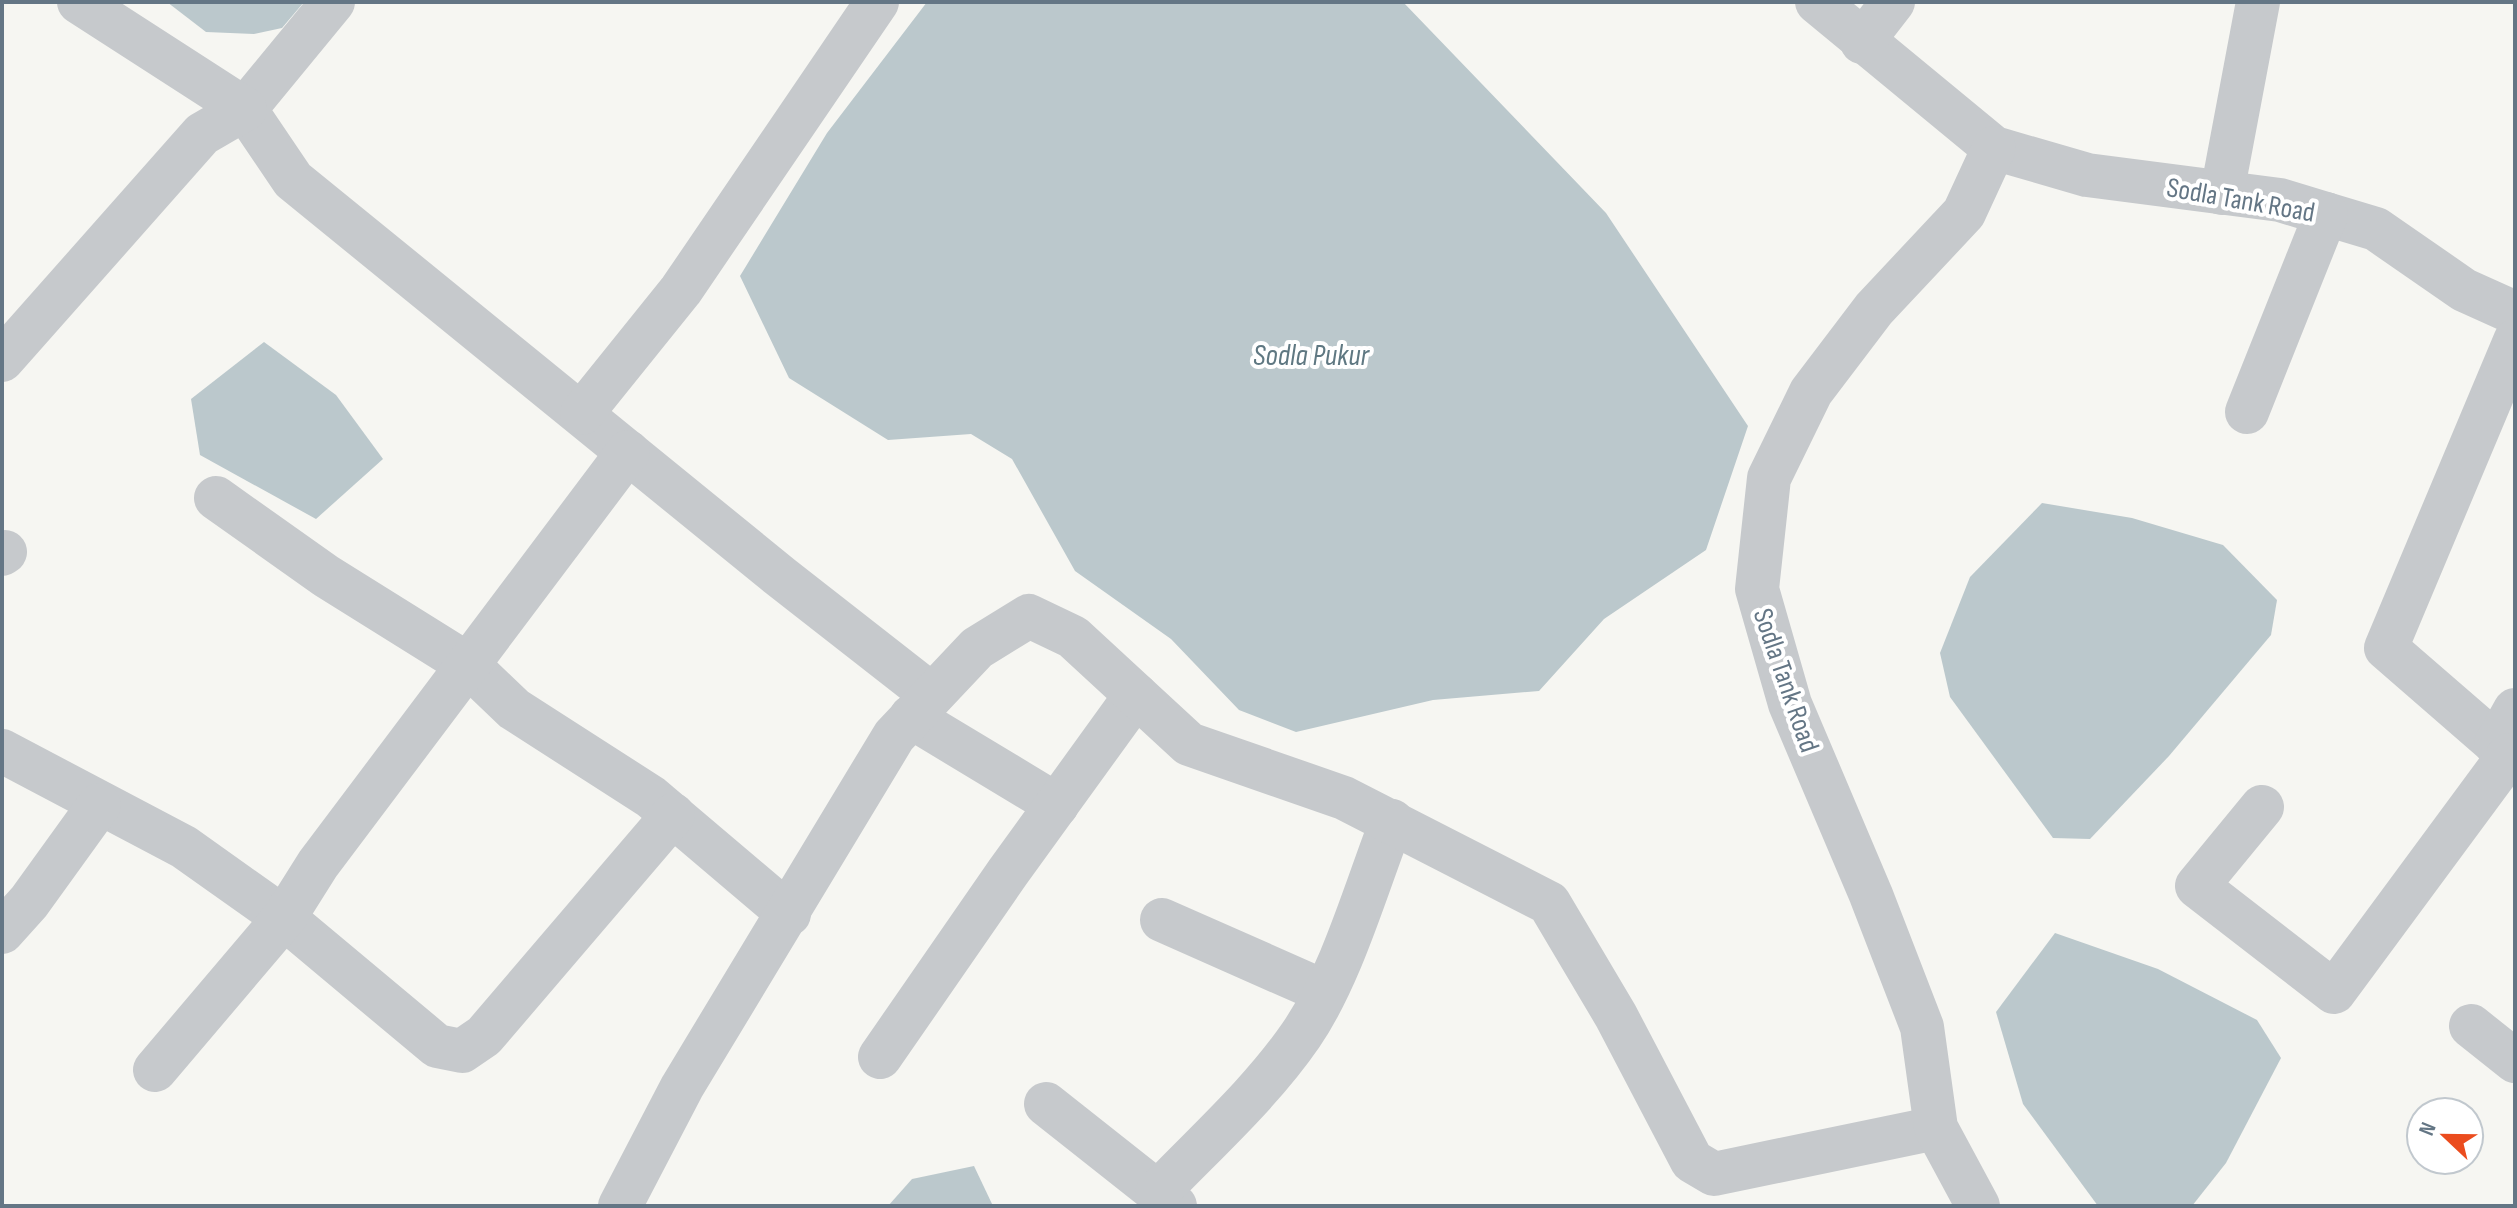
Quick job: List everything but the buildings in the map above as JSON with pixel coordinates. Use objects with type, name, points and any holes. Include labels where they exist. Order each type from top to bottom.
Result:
[{"type":"street","points":[[79,2],[245,109],[293,180],[582,413],[922,706],[1057,805]]},
{"type":"street","points":[[2,360],[202,134],[245,109],[333,2]]},
{"type":"street","points":[[582,413],[681,290],[877,2]]},
{"type":"street","name":"Sodla Tank Road","points":[[1817,2],[1994,148],[2087,175],[2280,200],[2376,229],[2464,290],[2515,313]]},
{"type":"street","points":[[1862,42],[1893,2]]},
{"type":"street","points":[[2222,193],[2258,2]]},
{"type":"street","name":"Sodla Tank Road","points":[[1978,1206],[1936,1128],[1922,1027],[1871,895],[1790,704],[1757,589],[1769,478],[1811,392],[1874,309],[1964,213],[1994,148]]},
{"type":"street","points":[[2247,412],[2326,214]]},
{"type":"street","points":[[2262,807],[2197,886],[2334,992],[2509,742],[2386,648],[2515,341]]},
{"type":"street","points":[[155,1070],[284,918],[318,864],[628,452]]},
{"type":"street","points":[[216,498],[326,576],[467,664],[514,709],[651,797],[789,914]]},
{"type":"street","points":[[620,1206],[682,1087],[894,736],[977,648],[1029,616],[1073,637],[1189,744],[1344,798],[1549,903],[1616,1016],[1692,1161],[1702,1170],[1714,1174],[1936,1128]]},
{"type":"street","points":[[880,1057],[1136,695]]},
{"type":"street","points":[[2,751],[99,805],[184,847],[284,918],[437,1046],[462,1051],[484,1036],[673,815]]},
{"type":"street","points":[[2,932],[29,902],[99,805]]},
{"type":"street","points":[[1046,1104],[1166,1199],[1302,1034],[1325,992],[1392,821]]},
{"type":"street","points":[[1162,920],[1325,992]]},
{"type":"street","points":[[2471,1026],[2515,1061]]},
{"type":"water","points":[[167,2],[304,2],[282,28],[254,34],[206,32]]},
{"type":"water","name":"Sodla Pukur","points":[[927,2],[1403,2],[1606,213],[1748,426],[1706,550],[1604,619],[1539,691],[1433,700],[1296,732],[1239,710],[1171,639],[1075,571],[1012,459],[971,434],[888,440],[789,378],[740,276],[827,133]]},
{"type":"water","points":[[264,342],[336,395],[383,459],[316,519],[200,455],[191,399]]},
{"type":"water","points":[[2042,503],[2132,518],[2223,545],[2277,600],[2271,635],[2169,756],[2090,839],[2053,838],[1950,697],[1940,653],[1970,577]]},
{"type":"water","points":[[2055,933],[2158,969],[2257,1020],[2281,1058],[2226,1163],[2192,1206],[2098,1206],[2023,1104],[1996,1012]]},
{"type":"water","points":[[974,1166],[993,1206],[888,1206],[912,1179]]}]
